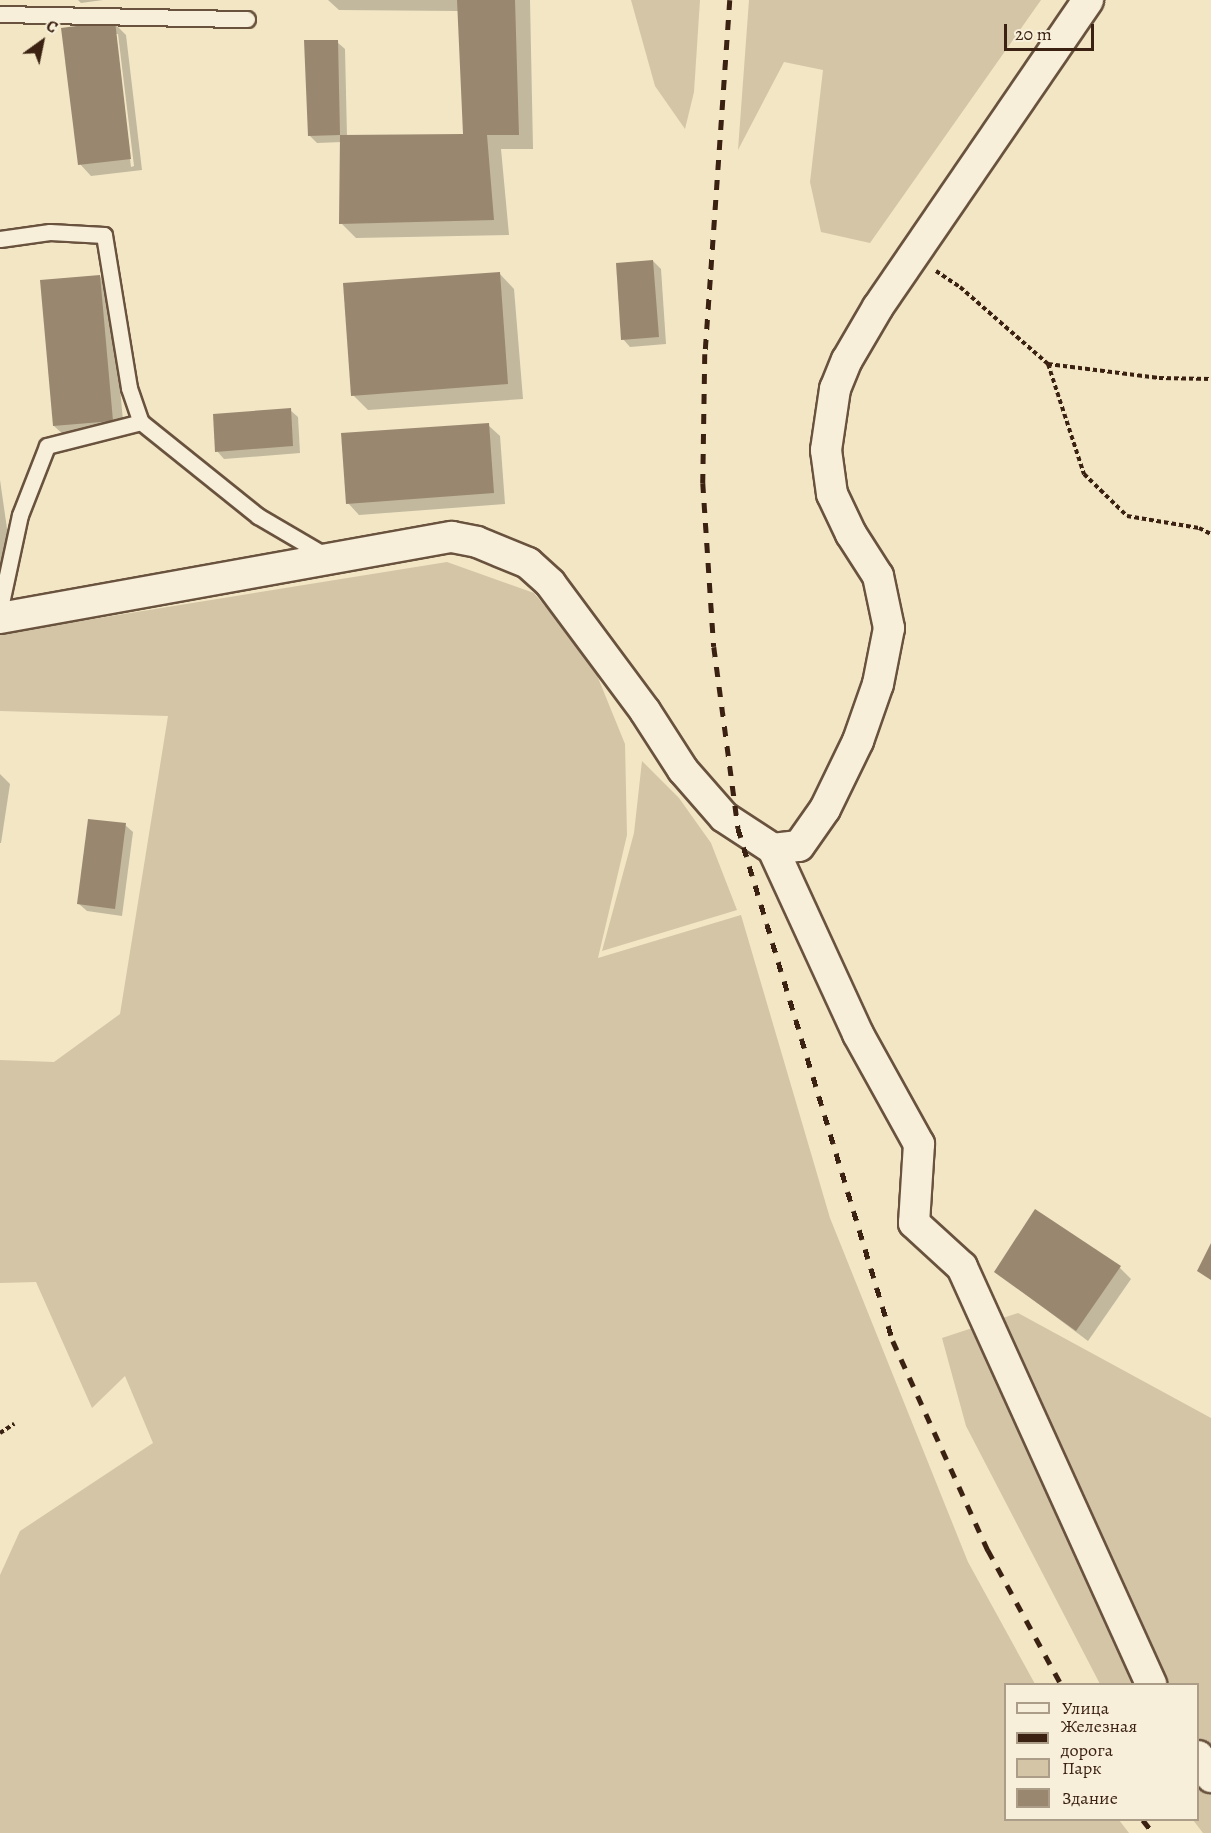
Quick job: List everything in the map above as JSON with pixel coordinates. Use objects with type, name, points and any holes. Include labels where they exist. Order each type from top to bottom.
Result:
[{"type":"street","points":[[773,849],[800,846],[825,809],[858,741],[885,654],[889,628],[887,601],[878,576],[840,515],[832,494],[826,450],[835,390],[846,360],[913,256],[1088,0]]},
{"type":"street","points":[[0,618],[452,537],[507,552],[528,563],[550,583],[705,798],[738,828],[773,849],[858,1034],[919,1144],[914,1223],[962,1267],[1151,1683]]},
{"type":"street","points":[[1199,1759],[1211,1778]]},
{"type":"lane","points":[[0,14],[247,19]]},
{"type":"lane","points":[[0,239],[50,232],[104,235],[129,388],[141,422],[258,516],[330,559]]},
{"type":"lane","points":[[0,608],[20,515],[47,446],[141,422]]},
{"type":"path","points":[[913,256],[960,287],[1048,364],[1084,474],[1127,516],[1200,528],[1211,534]]},
{"type":"path","points":[[1048,364],[1148,377],[1211,379]]},
{"type":"path","points":[[0,1433],[14,1424]]},
{"type":"green space","points":[[631,0],[700,0],[694,92],[685,129],[655,86]]},
{"type":"green space","points":[[749,0],[1041,0],[870,243],[821,232],[810,182],[823,70],[784,62],[738,150]]},
{"type":"green space","points":[[447,562],[534,593],[592,663],[625,744],[627,835],[598,958],[741,915],[830,1218],[968,1562],[1034,1683],[1004,1683],[1004,1821],[1120,1821],[1129,1833],[0,1833],[0,1575],[20,1531],[153,1443],[125,1376],[92,1408],[36,1282],[0,1283],[0,1060],[54,1062],[120,1014],[168,716],[0,711],[0,634]]},
{"type":"green space","points":[[642,761],[679,798],[711,843],[737,910],[602,951],[634,833]]},
{"type":"green space","points":[[1018,1313],[1211,1418],[1211,1833],[1203,1833],[1194,1821],[1199,1821],[1199,1683],[1099,1683],[966,1426],[942,1338]]},
{"type":"building","points":[[457,0],[515,0],[519,135],[487,135],[494,220],[339,224],[340,135],[463,134]]},
{"type":"building","points":[[115,21],[131,159],[78,165],[61,28]]},
{"type":"building","points":[[304,40],[338,40],[340,135],[308,136]]},
{"type":"building","points":[[653,260],[659,337],[621,340],[616,263]]},
{"type":"building","points":[[500,272],[508,384],[351,396],[343,283]]},
{"type":"building","points":[[100,275],[113,421],[53,426],[40,280]]},
{"type":"building","points":[[291,408],[293,446],[215,452],[213,414]]},
{"type":"building","points":[[489,423],[494,493],[346,504],[341,433]]},
{"type":"building","points":[[88,819],[126,823],[115,909],[77,904]]},
{"type":"building","points":[[1035,1209],[1121,1266],[1076,1331],[994,1272]]},
{"type":"building","points":[[1211,1243],[1211,1280],[1197,1271]]},
{"type":"railway","points":[[730,0],[705,354],[703,483],[714,647],[738,828],[893,1341],[988,1550],[1060,1683]]},
{"type":"railway","points":[[1144,1821],[1153,1833]]}]
